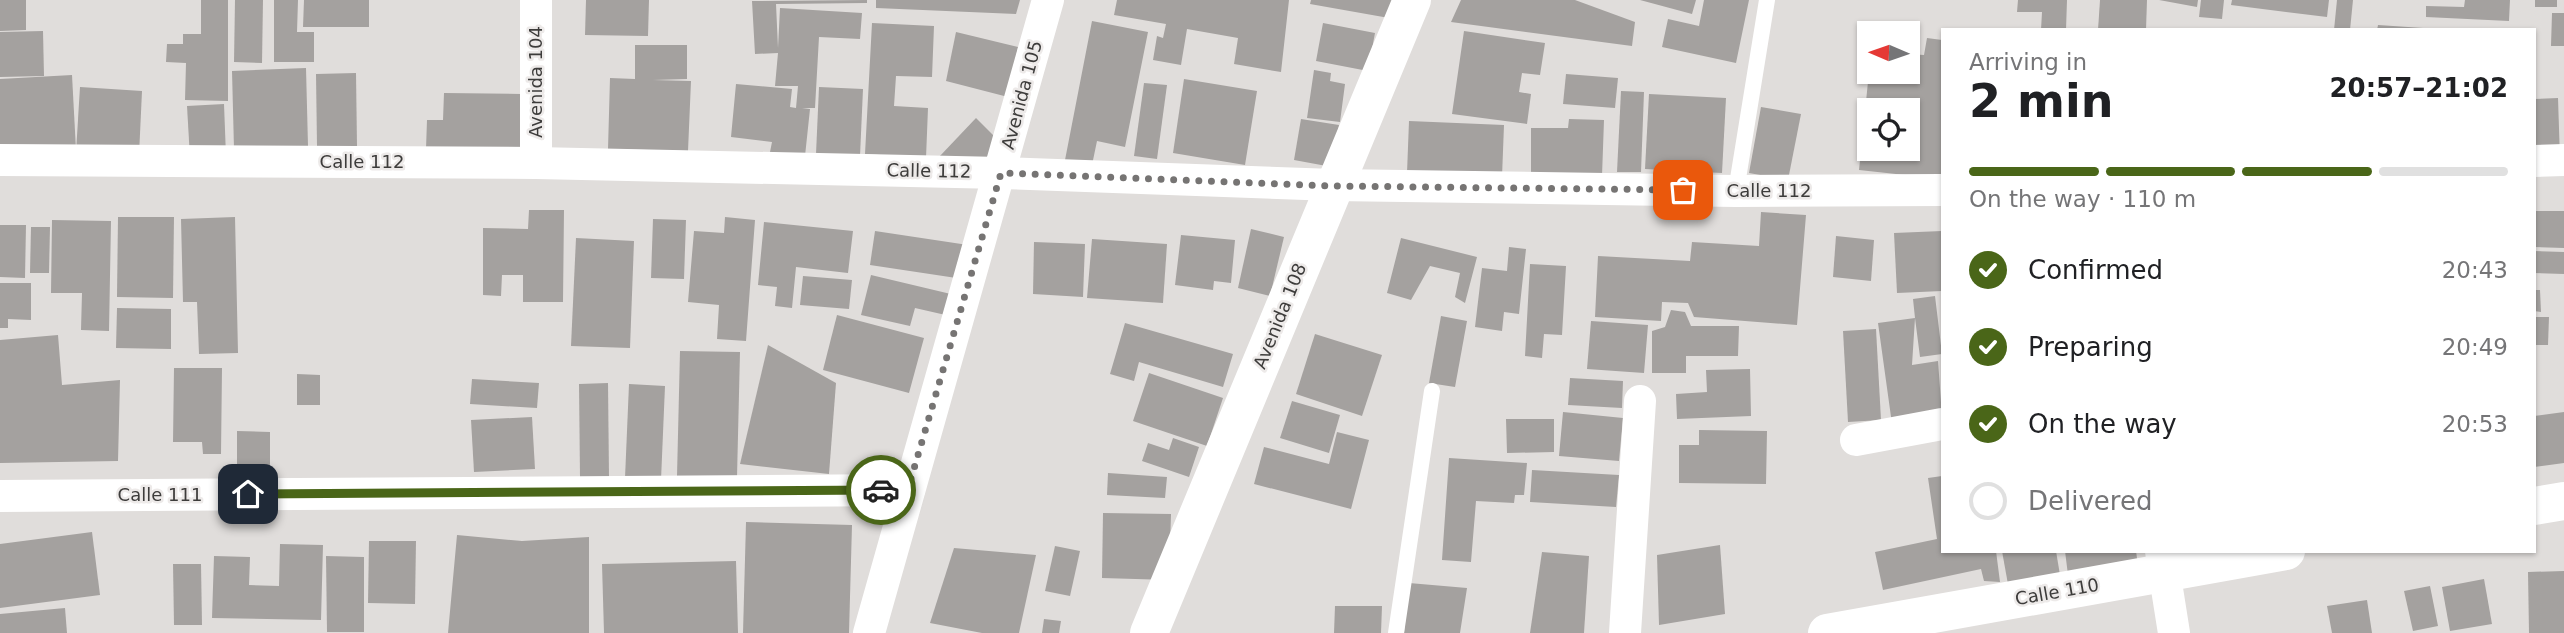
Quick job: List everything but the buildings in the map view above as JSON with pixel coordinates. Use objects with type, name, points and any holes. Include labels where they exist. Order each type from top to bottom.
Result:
[{"type":"street","name":"Avenida 104","points":[[536,0],[536,163]]},
{"type":"street","name":"Avenida 105","points":[[869,633],[1048,0]]},
{"type":"street","name":"Avenida 108","points":[[1149,633],[1412,0]]},
{"type":"street","name":"Calle 112","points":[[0,160],[536,163],[1001,173],[1334,186],[1736,191],[1941,190]]},
{"type":"street","points":[[2536,161],[2564,160]]},
{"type":"street","points":[[1625,633],[1640,401]]},
{"type":"street","points":[[1856,440],[1941,424]]},
{"type":"street","name":"Calle 111","points":[[0,496],[908,489]]},
{"type":"street","points":[[2536,506],[2564,501]]},
{"type":"street","name":"Calle 110","points":[[1827,633],[2163,562],[2264,553]]},
{"type":"street","points":[[2163,562],[2174,633]]},
{"type":"lane","points":[[1736,191],[1767,0]]},
{"type":"lane","points":[[1396,633],[1432,391]]},
{"type":"way so far","points":[[881,490],[908,489],[1001,173],[1334,186],[1683,190]]},
{"type":"route","points":[[248,494],[881,490]]}]
